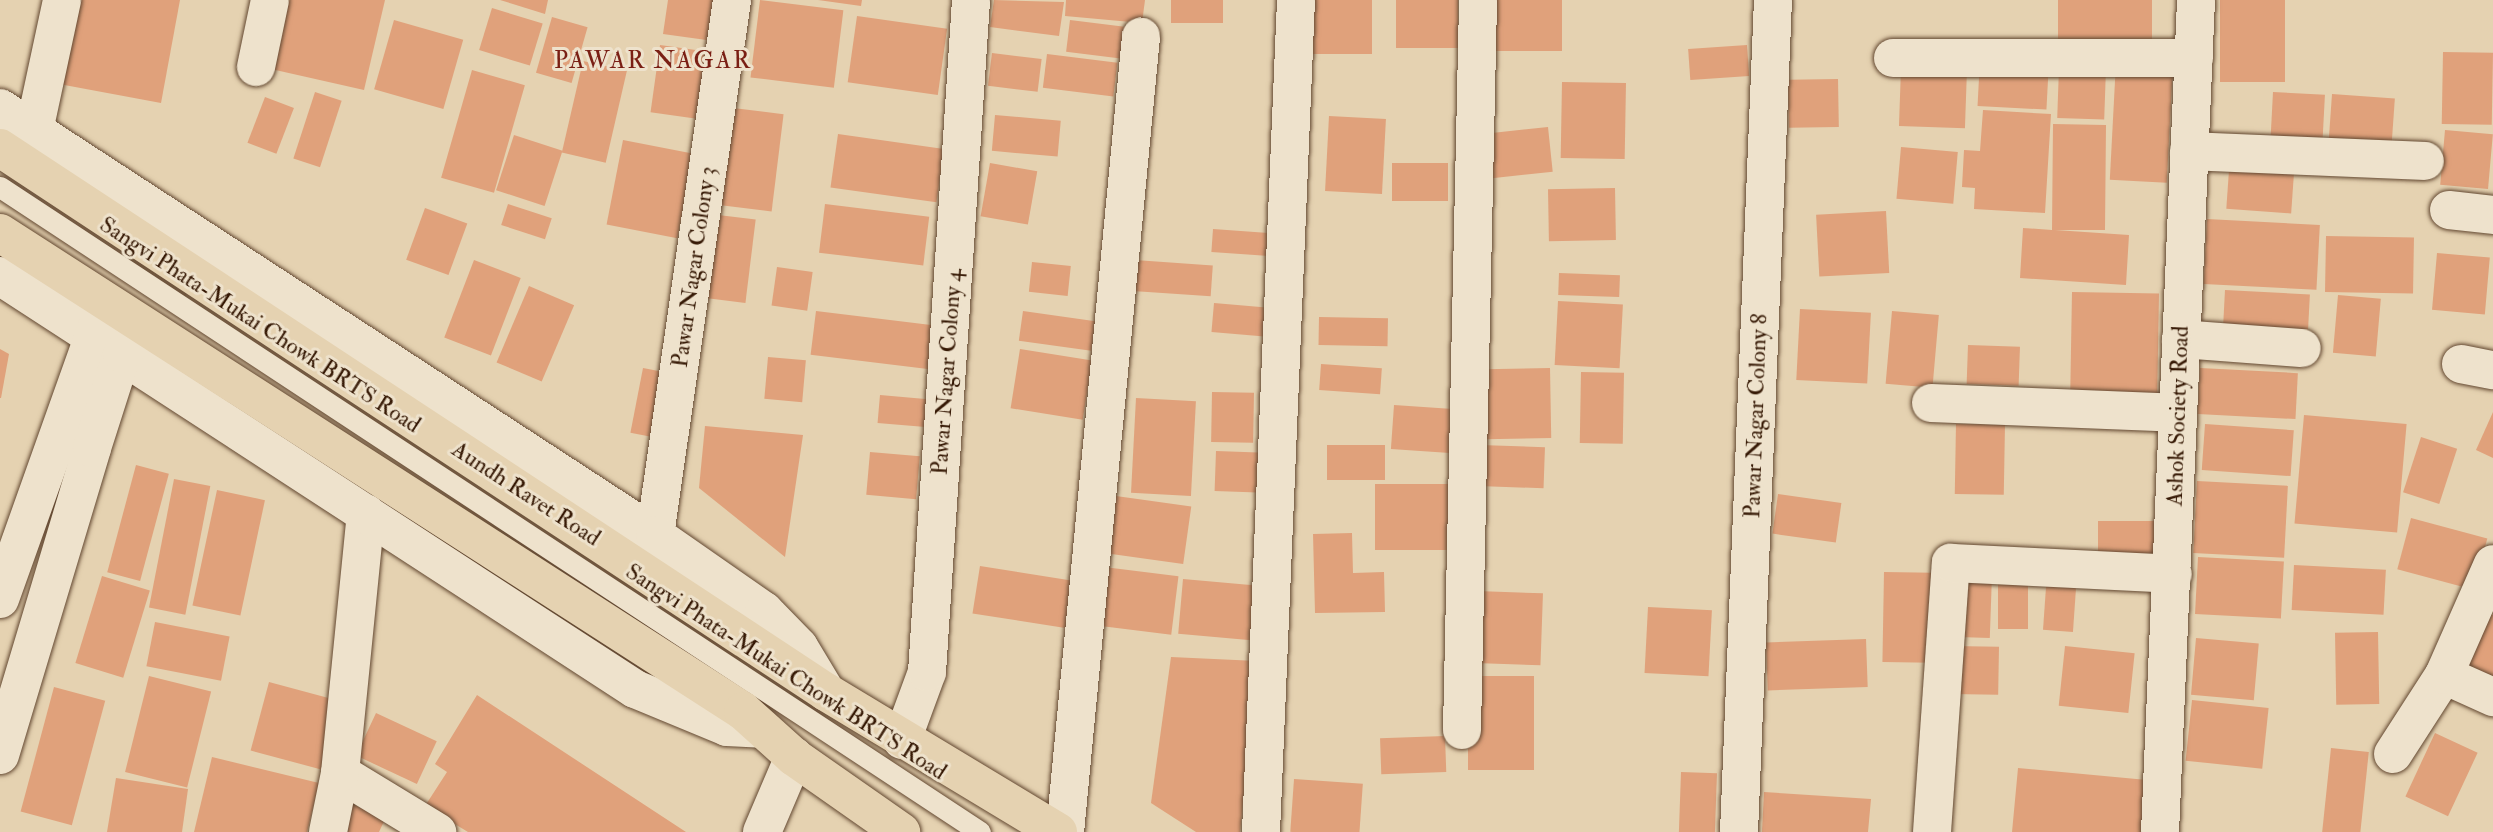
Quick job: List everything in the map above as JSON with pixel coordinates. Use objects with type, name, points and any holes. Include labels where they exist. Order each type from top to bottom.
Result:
[{"type":"main road","name":"Aundh Ravet Road","points":[[0,148],[826,692],[1058,832]]},
{"type":"main road","points":[[0,233],[743,711],[794,757],[901,832]]},
{"type":"street","points":[[34,131],[62,0]]},
{"type":"street","points":[[256,67],[270,0]]},
{"type":"street","name":"Pawar Nagar Colony 3","points":[[655,535],[732,0]]},
{"type":"street","name":"Pawar Nagar Colony 4","points":[[902,740],[928,671],[971,0]]},
{"type":"street","points":[[1261,832],[1296,0]]},
{"type":"street","points":[[1462,730],[1478,0]]},
{"type":"street","name":"Pawar Nagar Colony 8","points":[[1740,832],[1773,0]]},
{"type":"street","name":"Ashok Society Road","points":[[2160,832],[2173,574],[2176,413],[2196,0]]},
{"type":"street","points":[[1066,832],[1141,37]]},
{"type":"street","points":[[1893,58],[2194,58]]},
{"type":"street","points":[[0,108],[34,131],[160,231],[655,535],[764,611],[799,647],[826,692]]},
{"type":"street","points":[[2189,151],[2425,161]]},
{"type":"street","points":[[2449,210],[2493,215]]},
{"type":"street","points":[[0,276],[127,348],[366,513],[635,689],[727,727],[762,729]]},
{"type":"street","points":[[0,599],[95,328]]},
{"type":"street","points":[[2181,339],[2302,348]]},
{"type":"street","points":[[0,755],[92,448],[127,348]]},
{"type":"street","points":[[1931,403],[2176,413]]},
{"type":"street","points":[[56,434],[92,448]]},
{"type":"street","points":[[328,832],[340,773],[366,513]]},
{"type":"street","points":[[1932,832],[1951,563],[2173,574]]},
{"type":"street","points":[[2393,754],[2444,675],[2493,564]]},
{"type":"street","points":[[2444,675],[2493,696]]},
{"type":"street","points":[[762,832],[794,757]]},
{"type":"street","points":[[340,773],[437,832]]},
{"type":"lane","name":"Sangvi Phata-Mukai Chowk BRTS Road","points":[[0,187],[980,832]]},
{"type":"building","points":[[75,0],[180,0],[161,103],[59,84]]},
{"type":"building","points":[[287,0],[385,0],[364,90],[271,69]]},
{"type":"building","points":[[500,0],[548,0],[545,14]]},
{"type":"building","points":[[668,0],[727,0],[721,42],[663,34]]},
{"type":"building","points":[[760,0],[843,10],[834,88],[750,77]]},
{"type":"building","points":[[818,0],[862,0],[861,6]]},
{"type":"building","points":[[994,0],[1064,2],[1059,36],[990,27]]},
{"type":"building","points":[[1066,0],[1145,0],[1142,23],[1065,16]]},
{"type":"building","points":[[1171,0],[1223,0],[1223,23],[1171,23]]},
{"type":"building","points":[[1311,0],[1372,0],[1372,54],[1311,54]]},
{"type":"building","points":[[1396,0],[1458,0],[1458,48],[1396,48]]},
{"type":"building","points":[[1494,0],[1562,0],[1562,51],[1494,51]]},
{"type":"building","points":[[2058,0],[2152,0],[2152,48],[2058,48]]},
{"type":"building","points":[[2220,0],[2285,0],[2285,82],[2220,82]]},
{"type":"building","points":[[492,8],[543,23],[530,66],[479,50]]},
{"type":"building","points":[[857,16],[947,29],[938,95],[848,82]]},
{"type":"building","points":[[552,17],[588,27],[572,83],[536,73]]},
{"type":"building","points":[[394,20],[463,40],[443,109],[374,89]]},
{"type":"building","points":[[1070,20],[1137,28],[1133,60],[1066,52]]},
{"type":"building","points":[[660,45],[720,53],[711,121],[651,112]]},
{"type":"building","points":[[1747,45],[1749,76],[1690,80],[1688,49]]},
{"type":"building","points":[[2443,52],[2493,53],[2492,125],[2442,124]]},
{"type":"building","points":[[992,53],[1042,59],[1038,92],[988,86]]},
{"type":"building","points":[[1047,54],[1117,63],[1113,96],[1043,88]]},
{"type":"building","points":[[1980,59],[2049,63],[2046,110],[1978,106]]},
{"type":"building","points":[[583,61],[627,71],[606,163],[562,153]]},
{"type":"building","points":[[2116,62],[2173,65],[2167,183],[2110,180]]},
{"type":"building","points":[[2059,67],[2106,69],[2104,120],[2057,118]]},
{"type":"building","points":[[1901,68],[1967,70],[1965,128],[1899,126]]},
{"type":"building","points":[[472,70],[525,85],[494,193],[441,178]]},
{"type":"building","points":[[1838,79],[1839,127],[1789,128],[1788,80]]},
{"type":"building","points":[[1562,82],[1626,83],[1625,159],[1561,158]]},
{"type":"building","points":[[315,92],[342,101],[320,167],[293,159]]},
{"type":"building","points":[[2273,92],[2325,95],[2322,154],[2270,151]]},
{"type":"building","points":[[2332,94],[2395,98],[2391,155],[2328,151]]},
{"type":"building","points":[[265,97],[294,108],[276,154],[247,143]]},
{"type":"building","points":[[725,107],[784,114],[772,211],[713,204]]},
{"type":"building","points":[[1983,110],[2051,114],[2045,213],[1974,209],[1975,188],[1962,187],[1964,150],[1980,151]]},
{"type":"building","points":[[995,115],[1061,121],[1058,157],[992,151]]},
{"type":"building","points":[[1329,116],[1386,119],[1382,194],[1325,191]]},
{"type":"building","points":[[2053,124],[2106,125],[2105,230],[2055,230],[2129,235],[2126,285],[2020,278],[2023,228],[2052,230]]},
{"type":"building","points":[[1548,127],[1553,172],[1492,178],[1487,133]]},
{"type":"building","points":[[2445,130],[2493,134],[2488,189],[2440,185]]},
{"type":"building","points":[[838,134],[944,149],[936,202],[830,187]]},
{"type":"building","points":[[514,135],[563,151],[545,206],[496,190]]},
{"type":"building","points":[[623,140],[694,154],[677,238],[607,224]]},
{"type":"building","points":[[1901,147],[1958,152],[1953,204],[1896,199]]},
{"type":"building","points":[[2230,156],[2295,161],[2291,213],[2226,209]]},
{"type":"building","points":[[990,163],[1037,171],[1028,225],[981,216]]},
{"type":"building","points":[[1392,163],[1448,163],[1448,201],[1392,201]]},
{"type":"building","points":[[1615,188],[1616,240],[1549,241],[1548,189]]},
{"type":"building","points":[[508,204],[552,218],[545,239],[501,225]]},
{"type":"building","points":[[825,204],[929,217],[923,265],[819,253]]},
{"type":"building","points":[[425,208],[467,223],[448,275],[406,260]]},
{"type":"building","points":[[1886,211],[1889,273],[1819,277],[1816,215]]},
{"type":"building","points":[[710,214],[756,220],[745,303],[700,297]]},
{"type":"building","points":[[2207,219],[2320,225],[2316,290],[2204,284]]},
{"type":"building","points":[[1213,229],[1278,234],[1276,256],[1211,252]]},
{"type":"building","points":[[2326,236],[2414,238],[2413,294],[2325,292]]},
{"type":"building","points":[[2437,253],[2490,258],[2485,314],[2432,310]]},
{"type":"building","points":[[474,260],[521,278],[491,355],[444,337]]},
{"type":"building","points":[[1135,260],[1213,265],[1211,296],[1133,291]]},
{"type":"building","points":[[1032,262],[1071,266],[1068,296],[1029,292]]},
{"type":"building","points":[[777,267],[813,272],[807,311],[772,306]]},
{"type":"building","points":[[1559,273],[1620,275],[1619,297],[1558,295]]},
{"type":"building","points":[[529,286],[574,305],[542,382],[497,362]]},
{"type":"building","points":[[2225,290],[2310,294],[2308,339],[2223,335]]},
{"type":"building","points":[[2072,292],[2159,294],[2157,403],[2070,401]]},
{"type":"building","points":[[2338,295],[2381,299],[2376,357],[2333,353]]},
{"type":"building","points":[[1558,301],[1623,304],[1620,368],[1555,365]]},
{"type":"building","points":[[1214,303],[1273,308],[1270,337],[1211,332]]},
{"type":"building","points":[[1800,309],[1871,313],[1867,384],[1796,380]]},
{"type":"building","points":[[816,311],[935,326],[930,369],[811,355]]},
{"type":"building","points":[[1023,311],[1095,321],[1091,351],[1019,341]]},
{"type":"building","points":[[1892,311],[1939,315],[1932,388],[1886,384]]},
{"type":"building","points":[[1319,317],[1388,318],[1388,346],[1319,345]]},
{"type":"building","points":[[1968,345],[2020,347],[2019,386],[1967,384]]},
{"type":"building","points":[[0,349],[9,354],[1,398],[0,398]]},
{"type":"building","points":[[1020,349],[1092,360],[1083,420],[1011,408]]},
{"type":"building","points":[[768,357],[806,360],[802,402],[764,399]]},
{"type":"building","points":[[1321,364],[1382,368],[1380,394],[1319,390]]},
{"type":"building","points":[[643,368],[668,373],[655,438],[630,433]]},
{"type":"building","points":[[1550,368],[1551,438],[1485,439],[1484,369]]},
{"type":"building","points":[[2200,368],[2298,373],[2295,419],[2198,414]]},
{"type":"building","points":[[1581,372],[1624,373],[1623,444],[1580,443]]},
{"type":"building","points":[[1212,392],[1254,393],[1253,443],[1211,442]]},
{"type":"building","points":[[880,395],[937,400],[934,428],[878,423]]},
{"type":"building","points":[[1136,398],[1196,401],[1191,496],[1131,493]]},
{"type":"building","points":[[1394,405],[1453,409],[1450,453],[1391,449]]},
{"type":"building","points":[[2493,412],[2493,458],[2476,450]]},
{"type":"building","points":[[2304,415],[2407,424],[2397,533],[2295,524]]},
{"type":"building","points":[[1956,424],[2005,425],[2004,495],[1955,494]]},
{"type":"building","points":[[2205,424],[2294,430],[2291,476],[2202,470]]},
{"type":"building","points":[[705,426],[803,435],[785,557],[699,488]]},
{"type":"building","points":[[2421,437],[2457,449],[2439,504],[2403,492]]},
{"type":"building","points":[[1327,445],[1385,445],[1385,480],[1327,480]]},
{"type":"building","points":[[1480,445],[1545,447],[1544,488],[1479,486]]},
{"type":"building","points":[[1216,451],[1275,453],[1274,493],[1215,491]]},
{"type":"building","points":[[870,452],[920,456],[916,499],[866,495]]},
{"type":"building","points":[[136,465],[169,474],[140,581],[107,572]]},
{"type":"building","points":[[174,479],[210,486],[185,615],[149,608]]},
{"type":"building","points":[[2197,481],[2288,486],[2284,558],[2193,553]]},
{"type":"building","points":[[1375,484],[1455,484],[1455,550],[1375,550]]},
{"type":"building","points":[[217,490],[265,500],[240,616],[192,605]]},
{"type":"building","points":[[1778,494],[1841,503],[1836,543],[1772,534]]},
{"type":"building","points":[[1116,496],[1191,507],[1183,564],[1108,553]]},
{"type":"building","points":[[2411,518],[2487,538],[2474,590],[2397,569]]},
{"type":"building","points":[[2098,521],[2154,521],[2154,563],[2098,563]]},
{"type":"building","points":[[1352,533],[1353,573],[1384,572],[1385,612],[1315,613],[1313,534]]},
{"type":"building","points":[[2198,557],[2284,562],[2281,618],[2195,614]]},
{"type":"building","points":[[2294,565],[2386,570],[2384,615],[2292,610]]},
{"type":"building","points":[[980,566],[1073,581],[1065,628],[972,613]]},
{"type":"building","points":[[1104,567],[1178,576],[1171,635],[1097,626]]},
{"type":"building","points":[[1998,571],[2028,571],[2028,629],[1998,629]]},
{"type":"building","points":[[1884,572],[1933,573],[1931,663],[1882,662]]},
{"type":"building","points":[[2047,573],[2077,575],[2073,632],[2043,630]]},
{"type":"building","points":[[1960,574],[1992,575],[1990,638],[1958,637]]},
{"type":"building","points":[[102,576],[150,591],[123,678],[75,663]]},
{"type":"building","points":[[1183,579],[1262,586],[1257,641],[1178,634]]},
{"type":"building","points":[[1477,591],[1543,593],[1540,665],[1474,663]]},
{"type":"building","points":[[1648,607],[1712,610],[1708,676],[1645,673]]},
{"type":"building","points":[[2484,612],[2493,615],[2493,678],[2462,666]]},
{"type":"building","points":[[155,622],[230,637],[221,681],[146,666]]},
{"type":"building","points":[[2378,632],[2379,704],[2336,705],[2335,633]]},
{"type":"building","points":[[2196,638],[2259,643],[2254,700],[2191,695]]},
{"type":"building","points":[[1866,639],[1868,687],[1768,690],[1766,642]]},
{"type":"building","points":[[1952,646],[1999,647],[1998,695],[1951,694]]},
{"type":"building","points":[[2065,646],[2135,653],[2128,713],[2059,706]]},
{"type":"building","points":[[1171,657],[1257,661],[1240,832],[1196,832],[1151,803]]},
{"type":"building","points":[[149,676],[211,691],[187,788],[125,772]]},
{"type":"building","points":[[1468,676],[1534,676],[1534,770],[1468,770]]},
{"type":"building","points":[[269,682],[340,701],[322,770],[251,751]]},
{"type":"building","points":[[54,687],[105,701],[72,825],[21,812]]},
{"type":"building","points":[[477,695],[686,832],[468,832],[425,806],[447,772],[435,764]]},
{"type":"building","points":[[2192,700],[2269,708],[2262,769],[2186,761]]},
{"type":"building","points":[[376,713],[437,741],[417,784],[356,756]]},
{"type":"building","points":[[2435,733],[2478,753],[2448,816],[2405,796]]},
{"type":"building","points":[[1445,736],[1446,772],[1381,774],[1380,738]]},
{"type":"building","points":[[2331,748],[2369,752],[2360,832],[2322,832]]},
{"type":"building","points":[[212,757],[319,783],[307,832],[194,832]]},
{"type":"building","points":[[2018,768],[2147,780],[2142,832],[2012,832]]},
{"type":"building","points":[[1681,772],[1717,773],[1715,832],[1679,832]]},
{"type":"building","points":[[116,778],[188,789],[182,832],[107,832]]},
{"type":"building","points":[[1294,779],[1363,784],[1359,832],[1290,832]]},
{"type":"building","points":[[1764,792],[1871,799],[1868,832],[1762,832]]},
{"type":"building","points":[[352,804],[385,819],[379,832],[339,832]]},
{"type":"tunnel","points":[[99,321],[152,244]]},
{"type":"tunnel","points":[[132,341],[184,265]]},
{"type":"district","name":"PAWAR NAGAR","points":[[653,61]]}]
